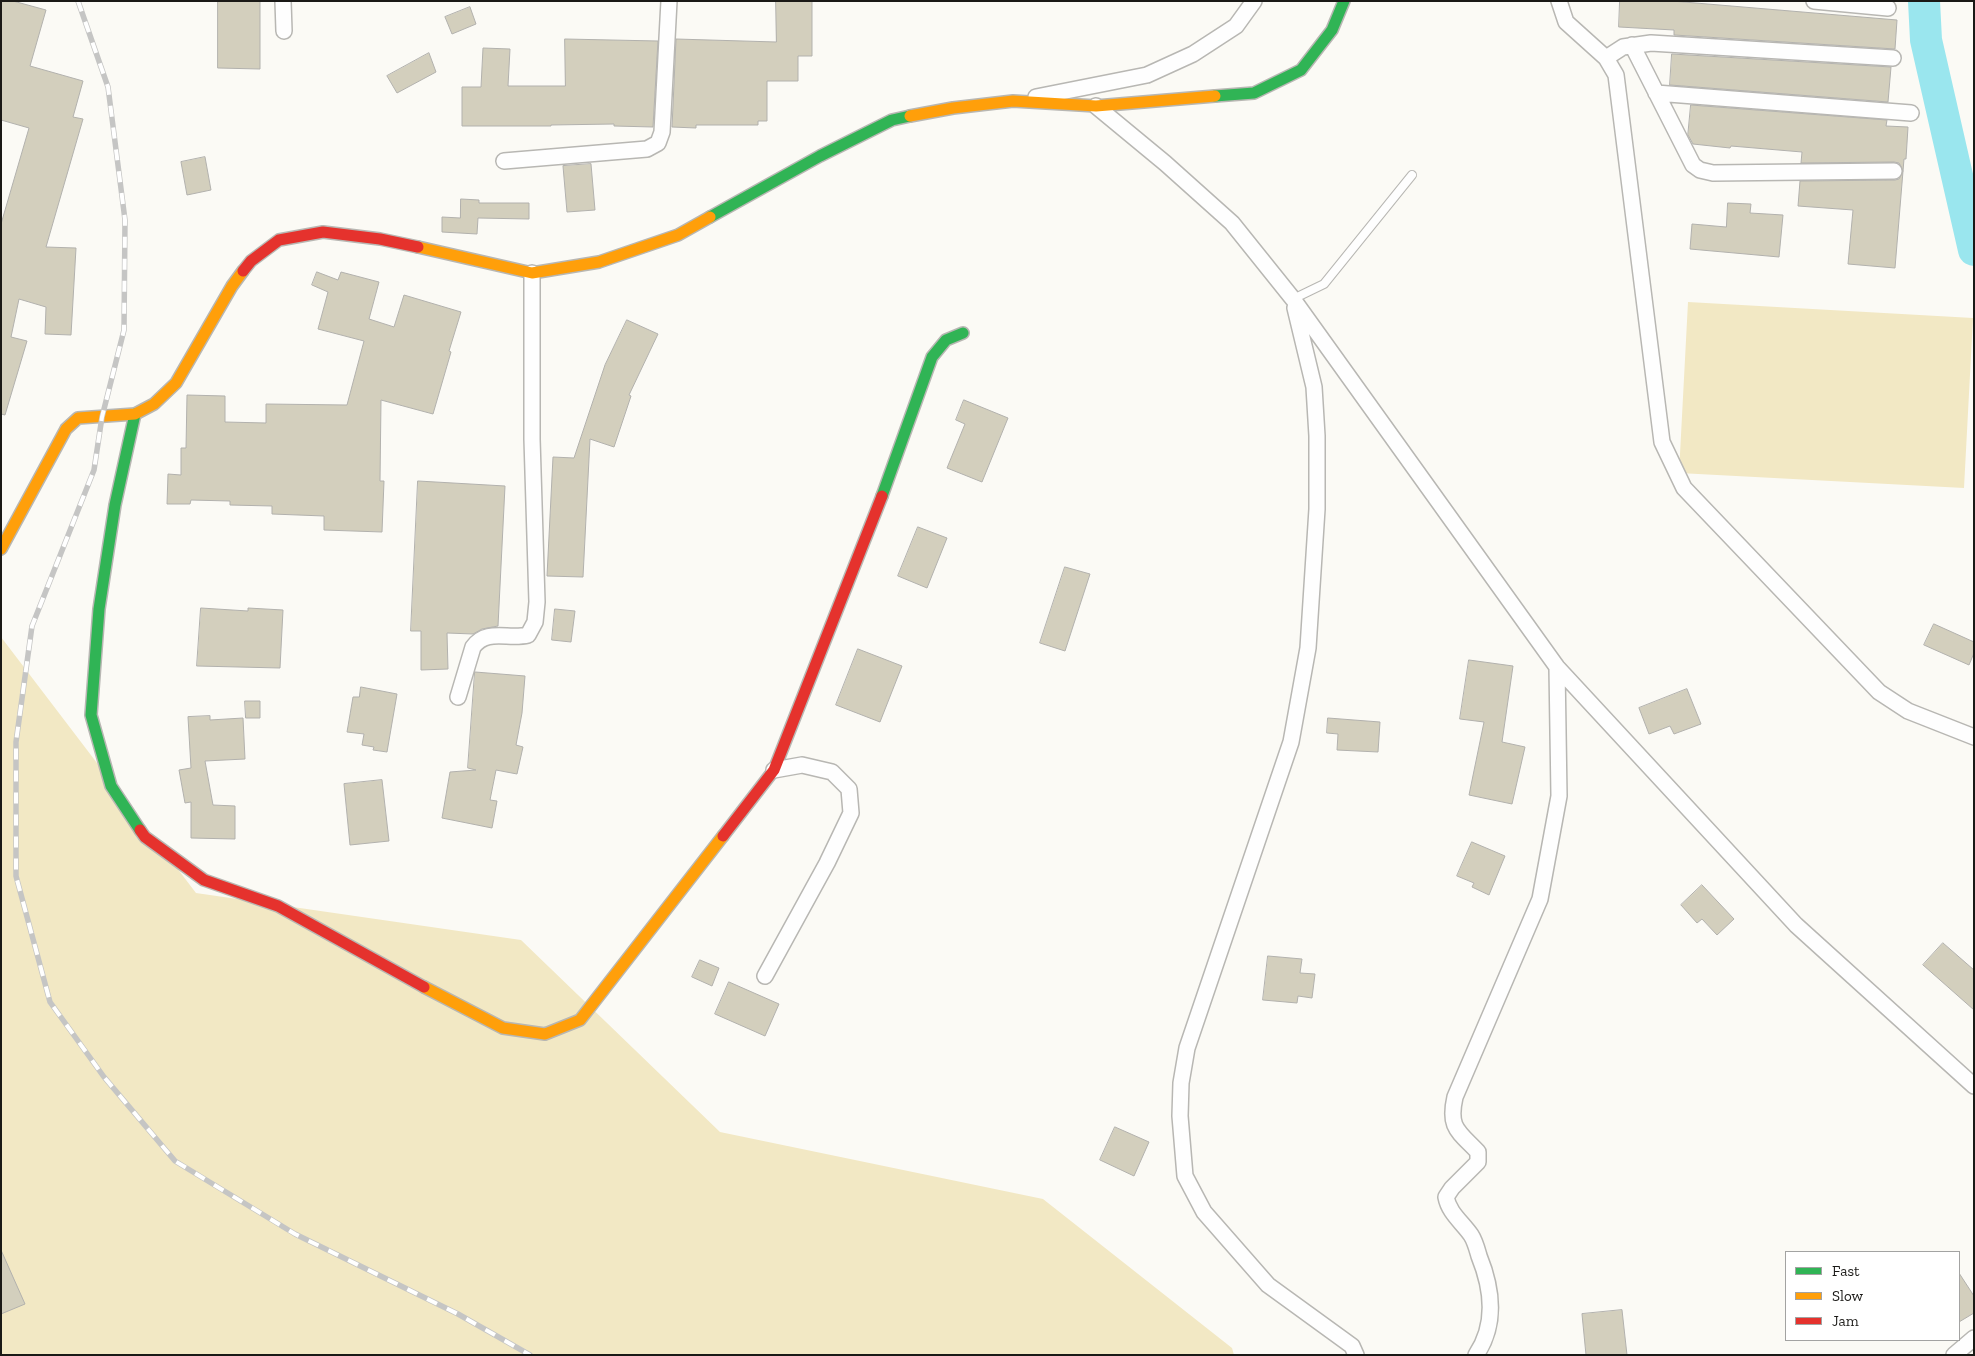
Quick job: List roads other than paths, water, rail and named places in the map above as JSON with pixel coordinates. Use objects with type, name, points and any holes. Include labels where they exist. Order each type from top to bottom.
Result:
[{"type":"street","points":[[283,1],[284,31]]},
{"type":"street","points":[[504,161],[647,149],[658,143],[662,132],[669,1]]},
{"type":"street","points":[[1,549],[66,429],[78,418],[135,414],[154,404],[176,383],[232,286],[251,261],[279,240],[323,232],[380,239],[532,273],[599,262],[678,235],[820,156],[892,120],[954,108],[1013,101],[1147,75],[1193,54],[1236,26],[1254,1]]},
{"type":"street","points":[[1013,101],[1096,106],[1254,93],[1300,70],[1332,30],[1344,1]]},
{"type":"street","points":[[1559,1],[1566,22],[1606,58],[1616,75],[1662,442],[1684,488],[1880,692],[1908,711],[1974,737]]},
{"type":"street","points":[[1814,1],[1888,8]]},
{"type":"street","points":[[1606,58],[1623,47],[1651,43],[1894,58]]},
{"type":"street","points":[[1632,45],[1693,165],[1700,170],[1713,173],[1894,171]]},
{"type":"street","points":[[1656,93],[1911,113]]},
{"type":"street","points":[[1096,106],[1165,163],[1232,223],[1293,299],[1557,667],[1796,925],[1974,1086]]},
{"type":"street","points":[[458,697],[473,647],[478,641],[486,636],[528,635],[535,622],[537,602],[532,439],[532,273]]},
{"type":"street","points":[[1293,299],[1314,387],[1317,436],[1317,509],[1308,648],[1291,742],[1187,1048],[1181,1083],[1180,1116],[1185,1176],[1204,1212],[1268,1285],[1352,1346],[1356,1355]]},
{"type":"street","points":[[135,414],[115,505],[101,600],[91,715],[110,786],[144,837],[204,880],[278,906],[401,975],[503,1028],[545,1034],[580,1020],[774,770],[876,514],[932,357],[946,340],[963,333]]},
{"type":"street","points":[[1476,1355],[1484,1344],[1492,1311],[1486,1275],[1472,1236],[1448,1206],[1446,1197],[1452,1188],[1478,1162],[1479,1156],[1478,1152],[1455,1128],[1451,1113],[1455,1097],[1540,899],[1559,796],[1557,667]]},
{"type":"street","points":[[764,976],[827,863],[851,813],[849,789],[832,772],[802,765],[774,770]]},
{"type":"street","points":[[1954,1355],[1974,1338]]},
{"type":"lane","points":[[1293,299],[1324,284],[1412,175]]},
{"type":"waterway","points":[[1924,1],[1926,40],[1974,250]]},
{"type":"railway","points":[[78,1],[108,87],[125,220],[124,330],[102,417],[94,470],[32,626],[16,742],[16,876],[50,1002],[104,1077],[175,1161],[295,1234],[458,1314],[530,1355]]}]
